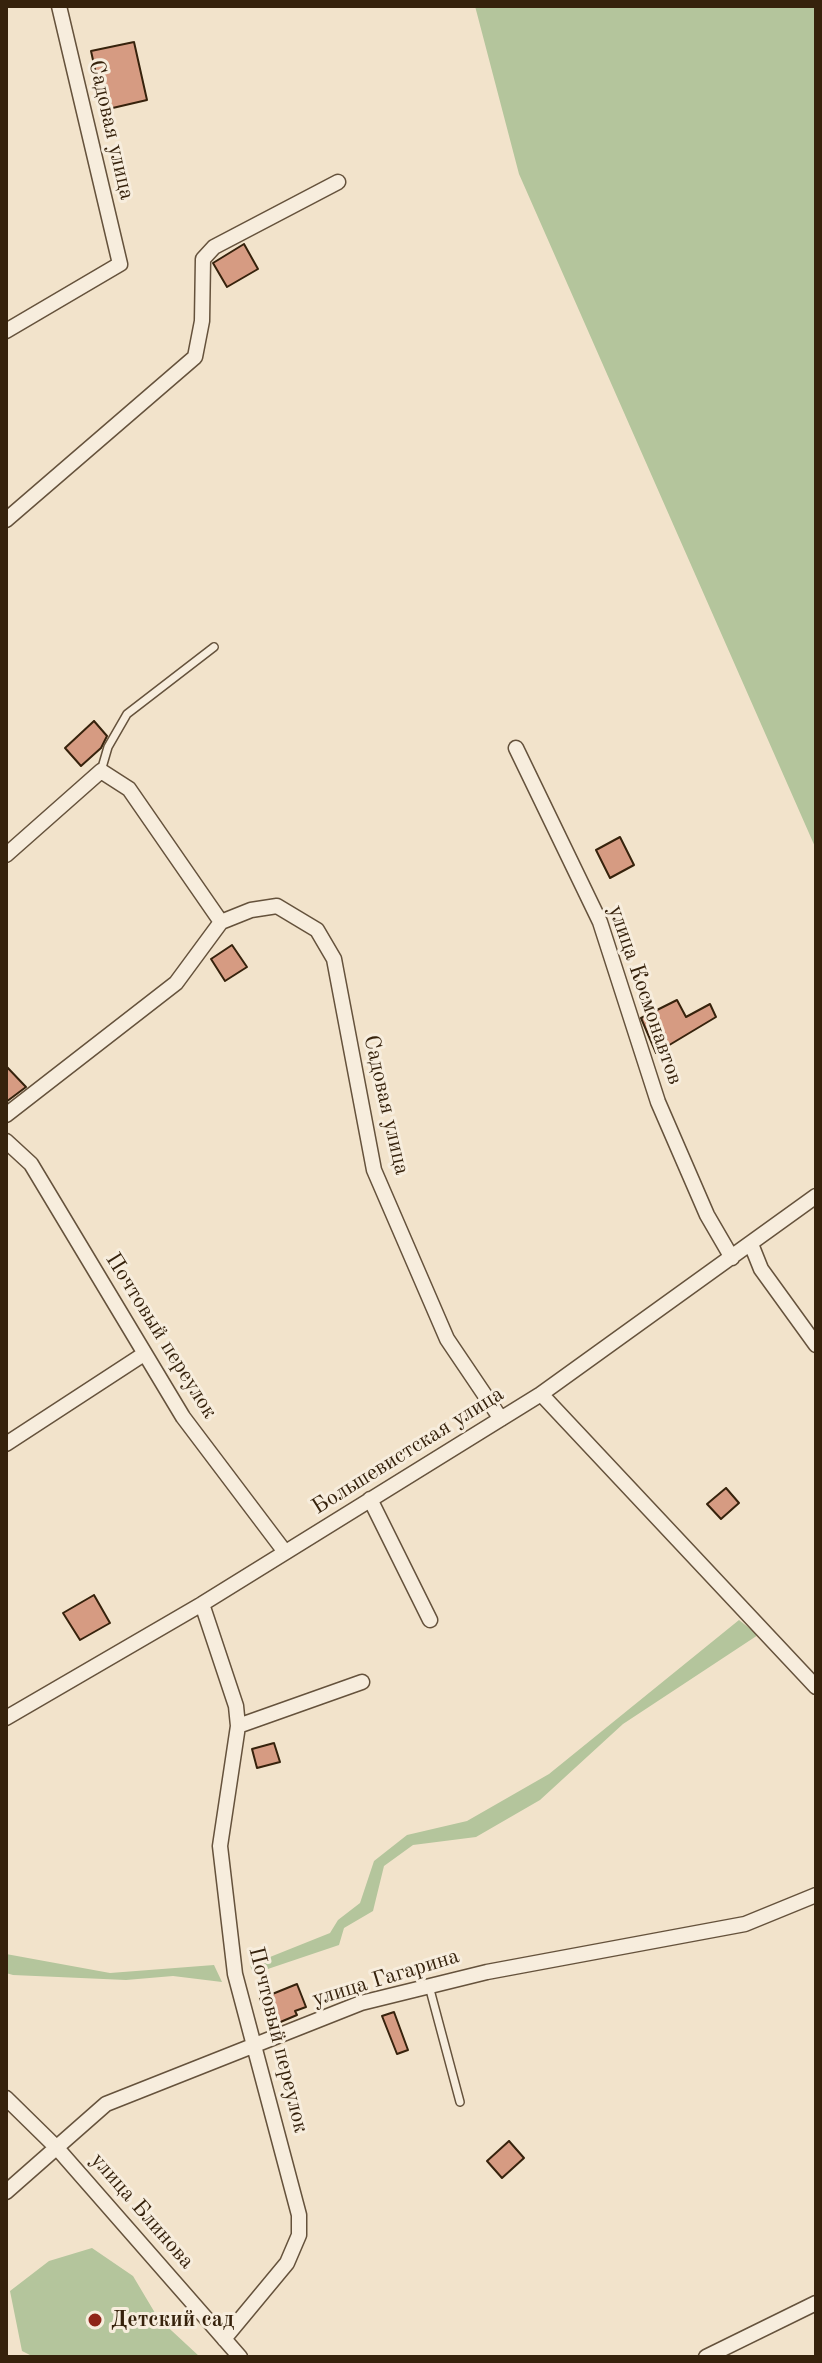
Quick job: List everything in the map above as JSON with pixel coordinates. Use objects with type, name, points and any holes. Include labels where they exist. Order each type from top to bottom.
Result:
[{"type":"street","name":"Садовая улица","points":[[6,331],[120,264],[59,6]]},
{"type":"street","points":[[6,520],[195,357],[202,321],[203,259],[214,247],[338,182]]},
{"type":"street","name":"улица Космонавтов","points":[[516,748],[600,922],[658,1102],[707,1215],[732,1258]]},
{"type":"street","points":[[6,855],[101,771],[129,789],[221,922],[176,983],[6,1115]]},
{"type":"street","name":"Садовая улица","points":[[221,922],[251,910],[277,906],[317,930],[334,959],[374,1170],[447,1339],[501,1419]]},
{"type":"street","name":"Почтовый переулок","points":[[6,1141],[31,1164],[183,1417],[285,1552]]},
{"type":"street","name":"Большевистская улица","points":[[6,1718],[202,1604],[541,1394],[816,1196]]},
{"type":"street","points":[[751,1244],[761,1269],[816,1345]]},
{"type":"street","points":[[6,1444],[144,1354]]},
{"type":"street","points":[[541,1394],[816,1687]]},
{"type":"street","points":[[370,1499],[430,1620]]},
{"type":"street","name":"Почтовый переулок","points":[[202,1604],[236,1706],[238,1726],[220,1846],[235,1974],[299,2215],[299,2235],[287,2263],[224,2339]]},
{"type":"street","points":[[238,1726],[362,1682]]},
{"type":"street","name":"улица Гагарина","points":[[6,2192],[106,2104],[361,2003],[502,1969],[745,1924],[816,1895]]},
{"type":"street","name":"улица Блинова","points":[[6,2098],[57,2148],[240,2357]]},
{"type":"street","points":[[706,2357],[816,2303]]},
{"type":"lane","points":[[101,771],[108,747],[127,714],[214,647]]},
{"type":"lane","points":[[429,1986],[460,2102]]},
{"type":"green space","points":[[475,6],[816,6],[816,849],[519,174]]},
{"type":"green space","points":[[739,1620],[758,1635],[623,1724],[540,1800],[476,1837],[413,1845],[384,1866],[373,1911],[344,1928],[339,1945],[253,1974],[250,1965],[330,1933],[338,1920],[360,1903],[374,1861],[407,1835],[467,1821],[549,1774]]},
{"type":"green space","points":[[6,1954],[110,1973],[214,1965],[222,1982],[173,1976],[126,1980],[13,1975],[6,1973]]},
{"type":"green space","name":"Детский сад","points":[[92,2248],[133,2276],[158,2318],[200,2357],[34,2357],[22,2351],[10,2291],[49,2261]]},
{"type":"building","points":[[134,42],[147,100],[104,110],[91,51]]},
{"type":"building","points":[[244,244],[258,269],[227,287],[213,263]]},
{"type":"building","points":[[94,721],[107,736],[101,748],[81,766],[65,748]]},
{"type":"building","points":[[620,837],[634,865],[610,878],[596,850]]},
{"type":"building","points":[[232,945],[247,967],[225,981],[211,959]]},
{"type":"building","points":[[677,1000],[686,1017],[710,1004],[716,1017],[656,1053],[641,1018]]},
{"type":"building","points":[[6,1066],[26,1087],[6,1102]]},
{"type":"building","points":[[726,1488],[739,1503],[721,1519],[707,1504]]},
{"type":"building","points":[[94,1595],[110,1623],[80,1640],[63,1613]]},
{"type":"building","points":[[274,1743],[280,1762],[257,1768],[252,1749]]},
{"type":"building","points":[[297,1984],[306,2007],[295,2011],[297,2015],[271,2026],[260,1999]]},
{"type":"building","points":[[394,2012],[408,2050],[397,2054],[382,2016]]},
{"type":"building","points":[[509,2141],[524,2158],[502,2178],[487,2161]]},
{"type":"place","name":"Детский сад","points":[[95,2320]]}]
